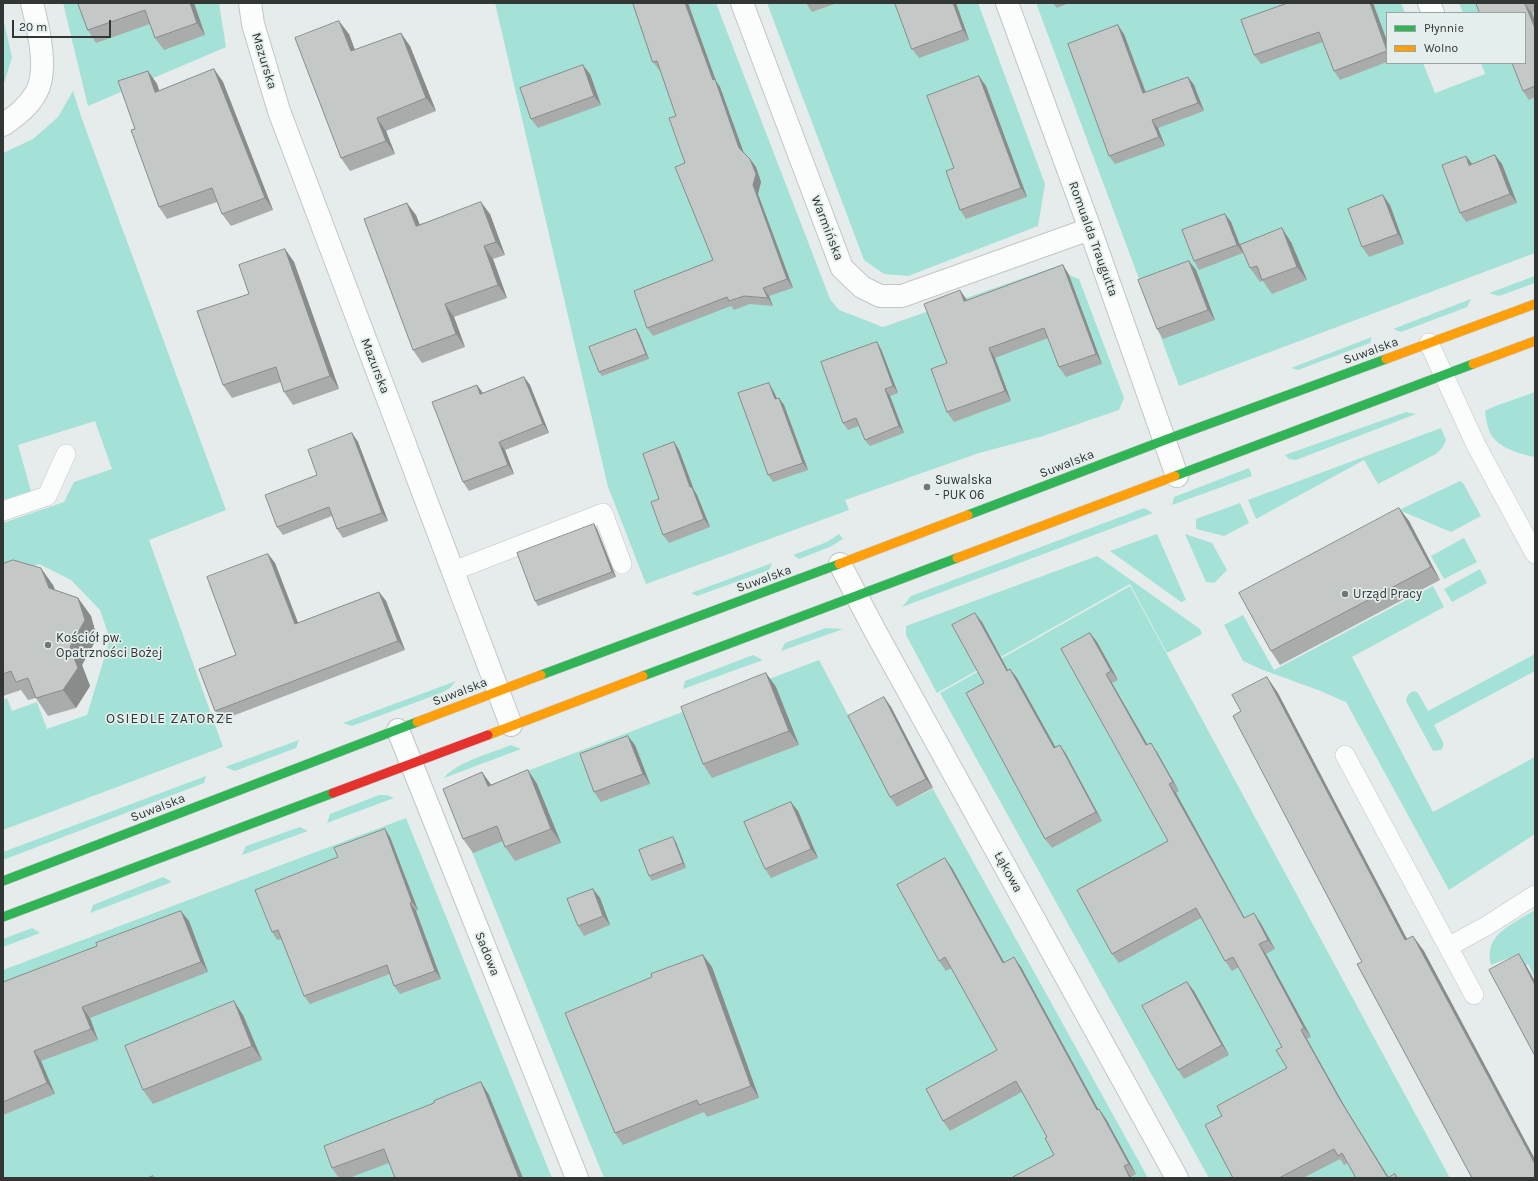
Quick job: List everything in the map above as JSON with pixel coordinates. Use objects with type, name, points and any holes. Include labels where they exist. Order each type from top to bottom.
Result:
[{"type":"street","points":[[3,125],[17,116],[27,106],[36,92],[41,79],[41,53],[38,24],[32,3]]},
{"type":"street","name":"Mazurska","points":[[250,3],[253,24],[279,111],[511,725]]},
{"type":"street","name":"Warmińska","points":[[742,3],[842,268],[862,287],[880,296],[902,296],[1090,229]]},
{"type":"street","name":"Romualda Traugutta","points":[[1007,3],[1090,229],[1177,476]]},
{"type":"street","name":"Suwalska","points":[[3,881],[582,659],[840,564],[1165,440],[1535,304]]},
{"type":"street","points":[[3,917],[411,762],[1535,341]]},
{"type":"street","name":"Łąkowa","points":[[840,564],[874,629],[1177,1178]]},
{"type":"street","name":"Sadowa","points":[[398,730],[577,1178]]},
{"type":"lane","points":[[1429,343],[1476,445],[1535,554]]},
{"type":"lane","points":[[3,511],[47,496],[66,454]]},
{"type":"lane","points":[[453,571],[603,513],[622,564]]},
{"type":"lane","points":[[1345,755],[1474,995]]},
{"type":"lane","points":[[1448,948],[1535,895]]},
{"type":"green space","points":[[63,3],[219,3],[226,47],[88,106]]},
{"type":"green space","points":[[495,3],[716,3],[830,299],[839,310],[883,327],[1052,268],[1079,279],[1124,398],[1119,410],[1043,436],[979,453],[845,500],[849,510],[646,584],[608,487]]},
{"type":"green space","points":[[767,3],[978,3],[1045,184],[1038,226],[908,276],[884,274],[864,260]]},
{"type":"green space","points":[[1036,3],[1401,3],[1405,12],[1386,12],[1386,64],[1423,64],[1435,93],[1485,74],[1481,64],[1526,64],[1526,12],[1463,12],[1459,3],[1535,3],[1535,253],[1179,386]]},
{"type":"green space","points":[[3,18],[12,57],[3,87]]},
{"type":"green space","points":[[73,91],[226,510],[149,540],[223,747],[3,830],[3,700],[7,698],[12,711],[37,702],[47,729],[87,715],[110,639],[100,610],[71,580],[39,564],[3,577],[3,523],[64,502],[74,482],[112,469],[95,421],[18,445],[31,491],[3,500],[3,153],[33,139],[58,117]]},
{"type":"green space","points":[[1535,276],[1535,283],[1499,296],[1489,293]]},
{"type":"green space","points":[[1471,299],[1467,307],[1401,332],[1393,329]]},
{"type":"green space","points":[[1372,337],[1370,343],[1298,370],[1291,368]]},
{"type":"green space","points":[[1535,392],[1535,457],[1510,450],[1498,443],[1490,433],[1485,411]]},
{"type":"green space","points":[[1406,412],[1416,414],[1296,460],[1289,459],[1285,455]]},
{"type":"green space","points":[[1441,428],[1446,440],[1443,447],[1436,454],[1378,484],[1364,460],[1256,519],[1248,500]]},
{"type":"green space","points":[[1249,468],[1252,476],[1172,505],[1174,497]]},
{"type":"green space","points":[[1460,481],[1463,483],[1481,516],[1451,532],[1399,510]]},
{"type":"green space","points":[[1240,503],[1249,523],[1224,536],[1196,529],[1196,519]]},
{"type":"green space","points":[[1144,508],[1153,513],[902,607],[911,596]]},
{"type":"green space","points":[[839,534],[843,539],[830,547],[799,559],[793,555],[827,542]]},
{"type":"green space","points":[[1157,534],[1186,600],[1181,602],[1110,551]]},
{"type":"green space","points":[[1185,534],[1212,543],[1227,570],[1214,583],[1206,582]]},
{"type":"green space","points":[[1464,538],[1477,562],[1444,579],[1431,556]]},
{"type":"green space","points":[[1097,556],[1200,629],[1202,634],[1167,653],[1130,584],[937,693],[906,635],[906,626]]},
{"type":"green space","points":[[772,563],[769,570],[697,596],[691,593]]},
{"type":"green space","points":[[1480,569],[1487,583],[1452,602],[1444,589]]},
{"type":"green space","points":[[1130,586],[1450,1178],[1209,1178],[940,693]]},
{"type":"green space","points":[[1433,586],[1444,607],[1352,657],[1433,812],[1535,757],[1535,834],[1449,890],[1346,702],[1243,661],[1224,625],[1243,615],[1274,670]]},
{"type":"green space","points":[[826,628],[843,629],[781,651],[785,643]]},
{"type":"green space","points":[[1535,654],[1535,671],[1434,725],[1443,742],[1443,747],[1441,750],[1433,751],[1406,701],[1410,693],[1414,691],[1418,693],[1428,711]]},
{"type":"green space","points":[[753,655],[763,660],[683,689],[685,681]]},
{"type":"green space","points":[[819,660],[897,807],[933,789],[1148,1178],[604,1178],[451,800]]},
{"type":"green space","points":[[456,681],[450,688],[441,693],[352,726],[343,723]]},
{"type":"green space","points":[[299,740],[296,748],[235,771],[225,767]]},
{"type":"green space","points":[[511,745],[521,749],[444,778],[457,767],[475,758]]},
{"type":"green space","points":[[206,776],[204,783],[3,860],[3,852]]},
{"type":"green space","points":[[379,795],[387,795],[394,798],[327,823],[330,814]]},
{"type":"green space","points":[[406,818],[552,1178],[3,1178],[3,970]]},
{"type":"green space","points":[[300,827],[308,831],[242,855],[246,846]]},
{"type":"green space","points":[[163,877],[172,882],[90,913],[93,905]]},
{"type":"green space","points":[[1535,910],[1535,978],[1528,964],[1525,966],[1519,954],[1491,965],[1491,945],[1496,938],[1509,925]]},
{"type":"green space","points":[[32,928],[40,933],[3,947],[3,939]]},
{"type":"building","points":[[78,3],[190,3],[197,23],[155,38],[145,10],[88,30]]},
{"type":"building","points":[[633,3],[685,3],[713,80],[715,79],[739,148],[750,159],[756,174],[753,185],[787,279],[763,288],[768,298],[744,296],[729,301],[727,297],[647,328],[634,291],[713,260],[675,167],[685,163],[669,118],[676,116],[657,61],[653,62]]},
{"type":"building","points":[[895,3],[953,3],[963,30],[912,49]]},
{"type":"building","points":[[1288,3],[1370,3],[1386,51],[1334,71],[1319,32],[1254,55],[1241,20]]},
{"type":"building","points":[[1476,3],[1527,3],[1525,4],[1535,28],[1535,86],[1523,91],[1512,64],[1526,64],[1526,12],[1480,12]]},
{"type":"building","points":[[339,21],[351,51],[401,33],[426,98],[377,118],[386,141],[341,158],[295,38]]},
{"type":"building","points":[[1118,25],[1143,93],[1188,77],[1198,103],[1152,120],[1159,137],[1109,156],[1068,44]]},
{"type":"building","points":[[583,65],[594,96],[531,119],[520,88]]},
{"type":"building","points":[[214,69],[265,198],[222,214],[212,188],[159,207],[131,130],[135,129],[118,81],[148,71],[155,92]]},
{"type":"building","points":[[979,76],[1021,188],[960,210],[946,171],[954,168],[927,96]]},
{"type":"building","points":[[1495,155],[1510,194],[1460,213],[1442,165],[1466,156],[1469,165]]},
{"type":"building","points":[[1383,195],[1398,234],[1362,247],[1348,209]]},
{"type":"building","points":[[481,202],[496,242],[484,246],[498,285],[445,304],[456,334],[413,350],[364,219],[407,203],[416,226]]},
{"type":"building","points":[[1225,214],[1237,245],[1194,261],[1182,230]]},
{"type":"building","points":[[1282,228],[1297,267],[1262,280],[1257,266],[1250,268],[1240,245]]},
{"type":"building","points":[[285,249],[330,376],[284,392],[276,367],[223,385],[197,311],[249,294],[239,265]]},
{"type":"building","points":[[1189,261],[1208,310],[1157,329],[1138,280]]},
{"type":"building","points":[[1063,265],[1096,354],[1059,367],[1044,328],[989,348],[1005,391],[947,412],[931,369],[947,363],[924,304],[960,290],[964,301]]},
{"type":"building","points":[[636,329],[646,354],[599,372],[589,347]]},
{"type":"building","points":[[877,342],[893,386],[885,389],[899,426],[865,440],[856,418],[843,423],[821,362]]},
{"type":"building","points":[[524,377],[543,424],[499,442],[508,465],[463,482],[432,402],[477,385],[480,394]]},
{"type":"building","points":[[769,383],[775,399],[779,398],[803,463],[768,475],[738,393]]},
{"type":"building","points":[[352,433],[382,513],[337,529],[329,507],[277,527],[265,495],[317,475],[308,450]]},
{"type":"building","points":[[674,442],[690,487],[692,487],[704,519],[663,535],[651,502],[659,499],[643,454]]},
{"type":"building","name":"Urząd Pracy","points":[[1399,508],[1431,567],[1271,651],[1239,593]]},
{"type":"building","points":[[594,524],[612,572],[535,601],[517,553]]},
{"type":"building","points":[[268,554],[295,624],[379,592],[398,641],[215,711],[199,669],[236,655],[207,577]]},
{"type":"building","name":"Kościół pw. Opatrzności Bożej","points":[[13,560],[41,568],[49,588],[78,598],[85,620],[70,647],[78,668],[63,690],[36,698],[28,678],[16,682],[11,671],[3,674],[3,564]]},
{"type":"building","points":[[975,613],[1007,671],[1010,669],[1054,748],[1060,745],[1096,812],[1045,839],[966,693],[984,683],[952,625]]},
{"type":"building","points":[[1090,633],[1111,671],[1106,674],[1146,745],[1151,743],[1173,782],[1169,784],[1244,918],[1254,913],[1268,940],[1259,944],[1304,1028],[1301,1030],[1339,1098],[1388,1178],[1356,1178],[1342,1153],[1338,1156],[1334,1149],[1279,1178],[1233,1178],[1205,1125],[1222,1116],[1217,1106],[1287,1068],[1276,1050],[1282,1047],[1233,957],[1225,961],[1196,908],[1112,954],[1077,890],[1168,841],[1061,649]]},
{"type":"building","points":[[766,673],[789,731],[703,764],[681,707]]},
{"type":"building","points":[[1267,677],[1405,940],[1413,936],[1535,1164],[1535,1178],[1472,1178],[1357,964],[1362,962],[1233,716],[1241,711],[1232,695]]},
{"type":"building","points":[[884,697],[926,779],[890,797],[848,716]]},
{"type":"building","points":[[628,736],[643,774],[594,792],[580,754]]},
{"type":"building","points":[[528,770],[551,829],[505,847],[497,826],[463,839],[443,789],[482,772],[488,786]]},
{"type":"building","points":[[791,802],[811,849],[765,869],[744,822]]},
{"type":"building","points":[[385,829],[412,902],[410,903],[435,971],[394,986],[387,965],[304,996],[278,930],[272,932],[255,890],[338,857],[334,848]]},
{"type":"building","points":[[673,837],[683,863],[649,876],[639,850]]},
{"type":"building","points":[[945,858],[1003,963],[1014,957],[1097,1110],[1099,1109],[1129,1164],[1124,1166],[1130,1178],[1011,1178],[1054,1155],[1045,1138],[1047,1137],[1016,1081],[943,1121],[926,1089],[997,1050],[945,957],[939,961],[897,885]]},
{"type":"building","points":[[593,889],[603,916],[578,926],[567,899]]},
{"type":"building","points":[[181,911],[201,962],[82,1007],[91,1029],[34,1051],[47,1083],[3,1102],[3,982],[97,946],[96,943]]},
{"type":"building","points":[[1519,954],[1535,985],[1535,1056],[1489,970]]},
{"type":"building","points":[[703,955],[751,1086],[699,1105],[697,1100],[615,1133],[565,1013],[652,977],[651,974]]},
{"type":"building","points":[[1187,982],[1222,1045],[1178,1070],[1142,1006]]},
{"type":"building","points":[[234,1001],[252,1046],[143,1090],[125,1046]]},
{"type":"building","points":[[481,1082],[519,1178],[395,1178],[384,1149],[332,1168],[324,1146],[434,1103],[434,1101]]},
{"type":"building","points":[[1395,1174],[1397,1178],[1388,1178]]},
{"type":"traffic: fast","points":[[968,515],[1165,440],[1386,359]]},
{"type":"traffic: fast","points":[[1175,476],[1473,364]]},
{"type":"traffic: fast","points":[[643,676],[957,558]]},
{"type":"traffic: fast","points":[[541,675],[839,564]]},
{"type":"traffic: fast","points":[[3,881],[417,722]]},
{"type":"traffic: fast","points":[[3,917],[333,793]]},
{"type":"traffic: slow","points":[[1386,359],[1535,304]]},
{"type":"traffic: slow","points":[[1473,364],[1535,341]]},
{"type":"traffic: slow","points":[[957,558],[1175,476]]},
{"type":"traffic: slow","points":[[839,564],[968,515]]},
{"type":"traffic: slow","points":[[417,722],[541,675]]},
{"type":"traffic: slow","points":[[488,735],[643,676]]},
{"type":"traffic: jam","points":[[333,793],[488,735]]},
{"type":"place","name":"Suwalska - PUK 06","points":[[927,487]]},
{"type":"place","name":"Urząd Pracy","points":[[1345,594]]},
{"type":"place","name":"Kościół pw. Opatrzności Bożej","points":[[48,645]]},
{"type":"district","name":"OSIEDLE ZATORZE","points":[[170,719]]}]
